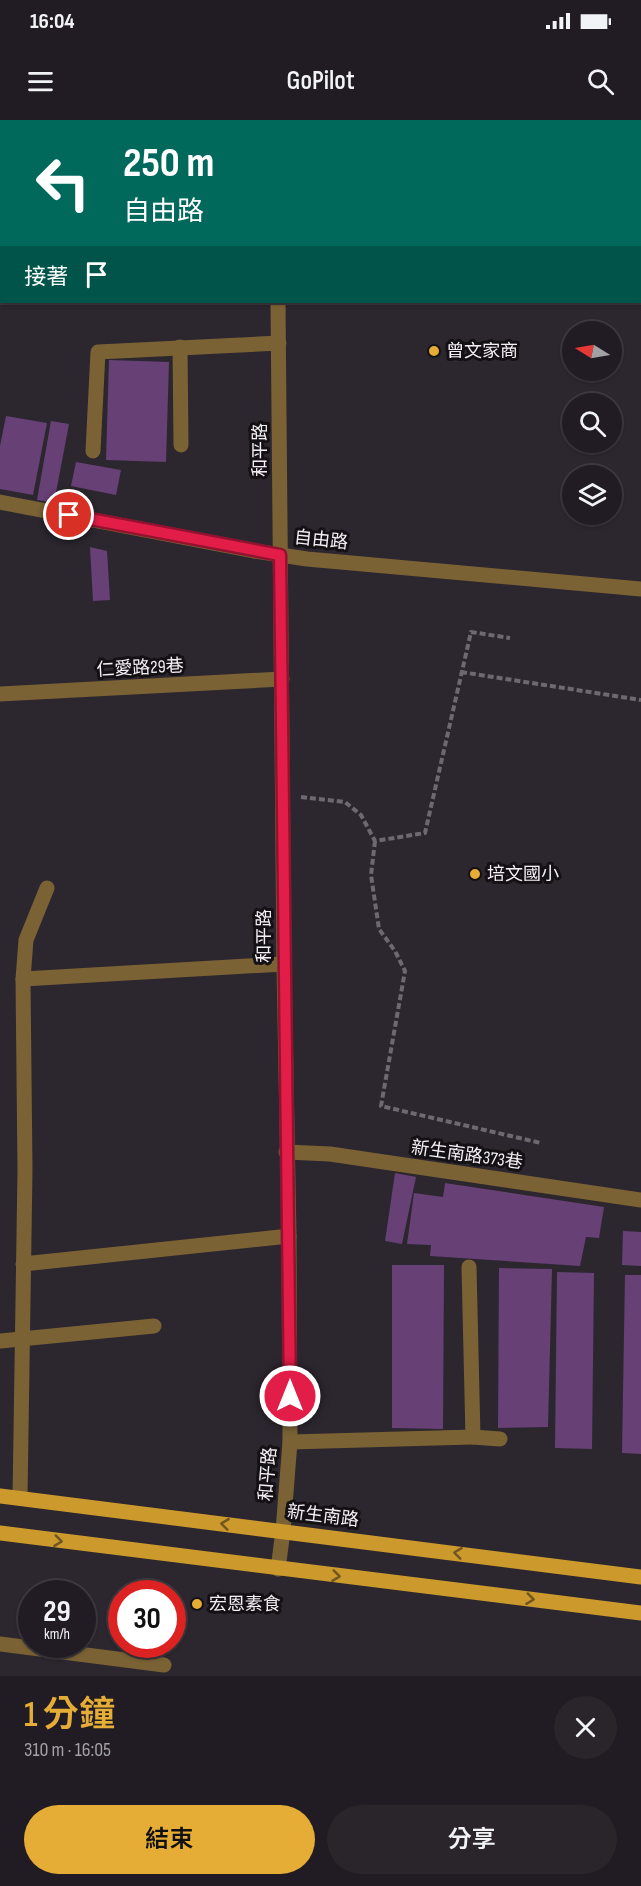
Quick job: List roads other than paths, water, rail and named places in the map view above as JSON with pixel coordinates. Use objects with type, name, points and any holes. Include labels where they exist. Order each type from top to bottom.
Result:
[{"type":"main road","name":"新生南路","points":[[0,1496],[641,1577]]},
{"type":"main road","points":[[0,1533],[641,1613]]},
{"type":"street","name":"和平路","points":[[278,303],[290,1442],[278,1569]]},
{"type":"street","points":[[93,451],[99,352],[279,343]]},
{"type":"street","points":[[180,347],[181,445]]},
{"type":"street","name":"自由路","points":[[0,502],[307,559],[641,590]]},
{"type":"street","name":"仁愛路29巷","points":[[0,694],[282,679]]},
{"type":"street","points":[[20,1498],[25,1170],[23,979],[26,940],[47,888]]},
{"type":"street","points":[[23,979],[284,964]]},
{"type":"street","name":"新生南路373巷","points":[[286,1152],[330,1154],[641,1200]]},
{"type":"street","points":[[24,1264],[289,1236]]},
{"type":"street","points":[[469,1267],[473,1437]]},
{"type":"street","points":[[0,1341],[154,1326]]},
{"type":"street","points":[[290,1442],[473,1437],[500,1440]]},
{"type":"street","points":[[0,1644],[164,1665]]},
{"type":"place","name":"曾文家商","points":[[434,351]]},
{"type":"place","name":"培文國小","points":[[475,874]]},
{"type":"place","name":"宏恩素食","points":[[197,1604]]}]
